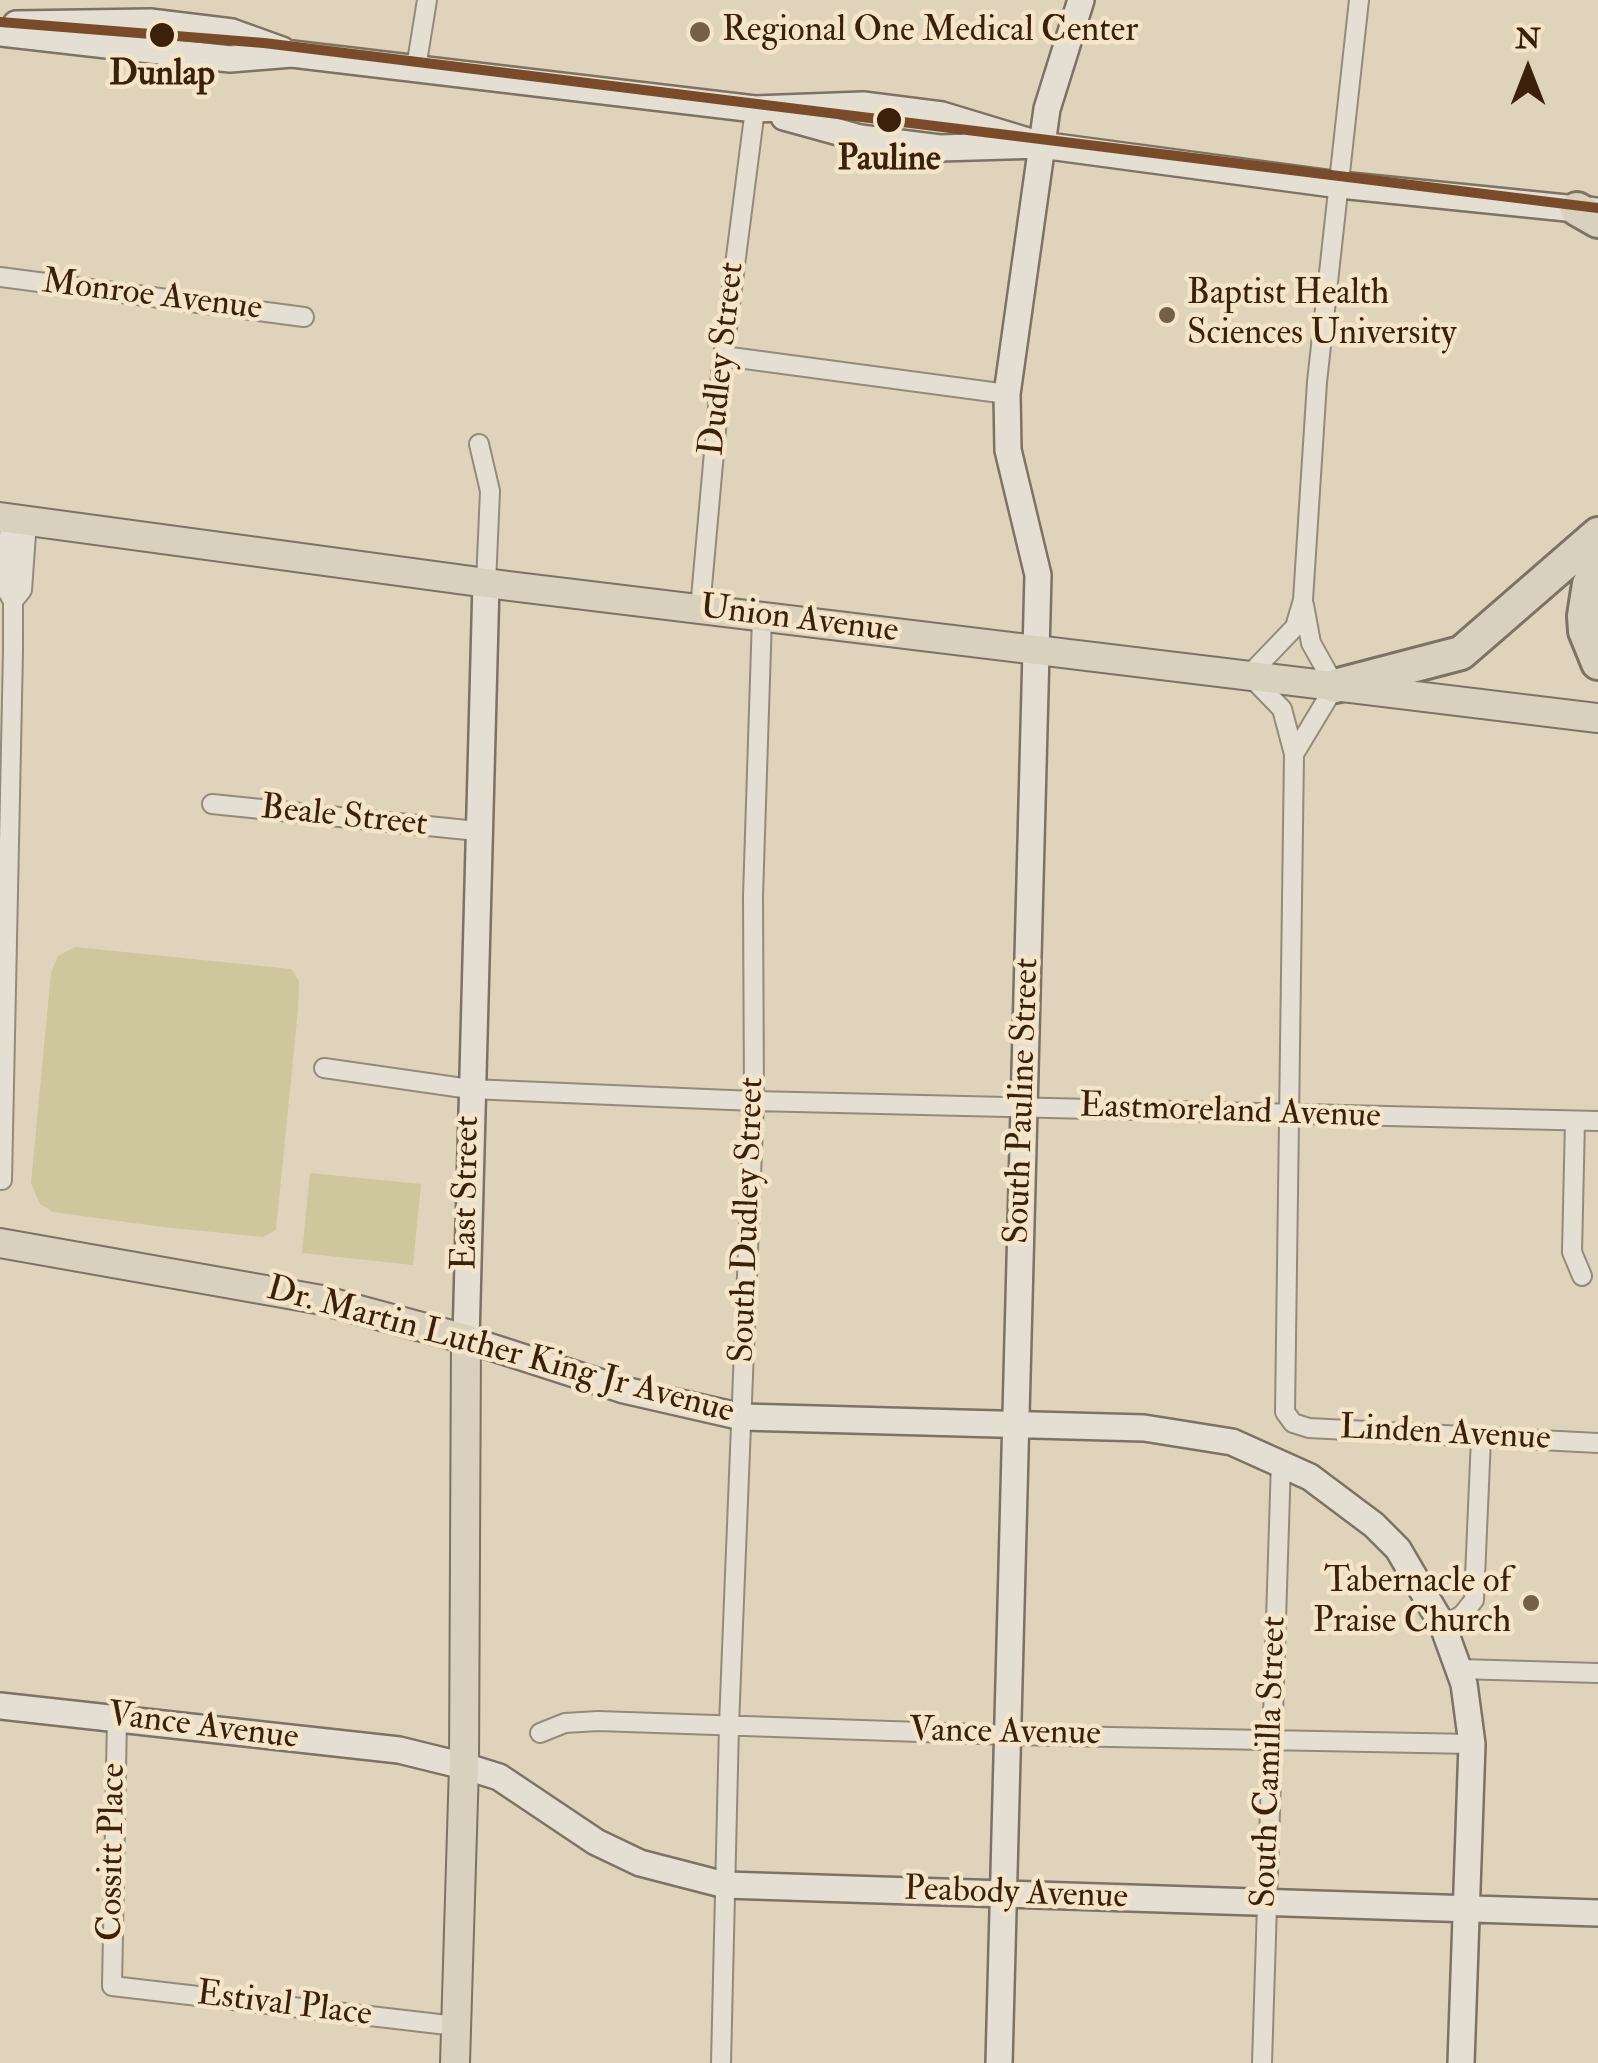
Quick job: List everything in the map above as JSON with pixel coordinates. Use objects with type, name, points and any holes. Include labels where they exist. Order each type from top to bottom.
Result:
[{"type":"highway","points":[[1335,686],[1461,653],[1598,534]]},
{"type":"highway","points":[[1598,567],[1589,584],[1584,616],[1598,663]]},
{"type":"main road","name":"Union Avenue","points":[[12,519],[700,610],[1598,718]]},
{"type":"main road","name":"Dr. Martin Luther King Jr Avenue","points":[[0,1243],[322,1300],[466,1338]]},
{"type":"main road","name":"East Street","points":[[455,2063],[464,1766],[466,1338]]},
{"type":"street","points":[[416,68],[428,0]]},
{"type":"street","name":"South Pauline Street","points":[[999,2063],[1038,575],[1008,450],[1007,394],[1042,145],[1054,82],[1081,0]]},
{"type":"street","points":[[1286,1115],[1294,754],[1282,709],[1249,676],[1296,627],[1303,600],[1317,382],[1359,0]]},
{"type":"street","points":[[0,24],[150,22],[232,32],[292,54]]},
{"type":"street","points":[[0,33],[230,59],[292,54],[755,109],[864,105],[942,115],[1042,145],[1340,186],[1591,214]]},
{"type":"street","name":"Dudley Street","points":[[700,610],[723,356],[755,109]]},
{"type":"street","name":"Monroe Avenue","points":[[0,278],[304,317]]},
{"type":"street","points":[[723,356],[1007,394]]},
{"type":"street","name":"East Street","points":[[466,1338],[476,832],[490,491],[479,444]]},
{"type":"street","points":[[2,1180],[14,601],[22,590],[12,519]]},
{"type":"street","points":[[1294,754],[1335,686],[1311,643],[1303,600]]},
{"type":"street","name":"South Dudley Street","points":[[721,2063],[729,1725],[754,1100],[754,879],[762,617]]},
{"type":"street","name":"Beale Street","points":[[212,804],[476,832]]},
{"type":"street","name":"Eastmoreland Avenue","points":[[324,1068],[470,1089],[1598,1121]]},
{"type":"street","name":"Linden Avenue","points":[[1286,1115],[1285,1412],[1293,1422],[1309,1428],[1598,1443]]},
{"type":"street","points":[[1575,1121],[1572,1252],[1582,1276]]},
{"type":"street","points":[[0,1243],[0,1255]]},
{"type":"street","name":"Dr. Martin Luther King Jr Avenue","points":[[466,1338],[624,1390],[742,1417],[1160,1430],[1232,1442],[1310,1477],[1374,1525],[1413,1571],[1443,1626],[1460,1669],[1472,1744],[1461,2063]]},
{"type":"street","points":[[1443,1626],[1469,1608],[1476,1587],[1481,1438]]},
{"type":"street","name":"South Camilla Street","points":[[1262,2063],[1281,1462]]},
{"type":"street","points":[[1460,1669],[1598,1673]]},
{"type":"street","name":"Vance Avenue","points":[[0,1706],[399,1750],[464,1766]]},
{"type":"street","name":"Cossitt Place","points":[[112,1986],[117,1718]]},
{"type":"street","name":"Vance Avenue","points":[[540,1733],[580,1721],[1008,1736],[1472,1744]]},
{"type":"street","name":"Peabody Avenue","points":[[464,1766],[499,1777],[596,1842],[640,1863],[725,1885],[1598,1913]]},
{"type":"street","name":"Estival Place","points":[[112,1986],[456,2026]]},
{"type":"shaded area","points":[[75,947],[291,969],[299,981],[298,1010],[276,1230],[263,1237],[163,1227],[53,1212],[40,1204],[31,1183],[51,973],[58,956]]},
{"type":"shaded area","points":[[310,1173],[421,1184],[413,1265],[302,1253]]},
{"type":"transit line","points":[[0,22],[264,43],[1598,208]]},
{"type":"place","name":"Regional One Medical Center","points":[[700,32]]},
{"type":"place","name":"Dunlap","points":[[162,35]]},
{"type":"place","name":"Pauline","points":[[889,120]]},
{"type":"place","name":"Baptist Health Sciences University","points":[[1167,315]]},
{"type":"place","name":"Tabernacle of Praise Church","points":[[1531,1603]]}]
